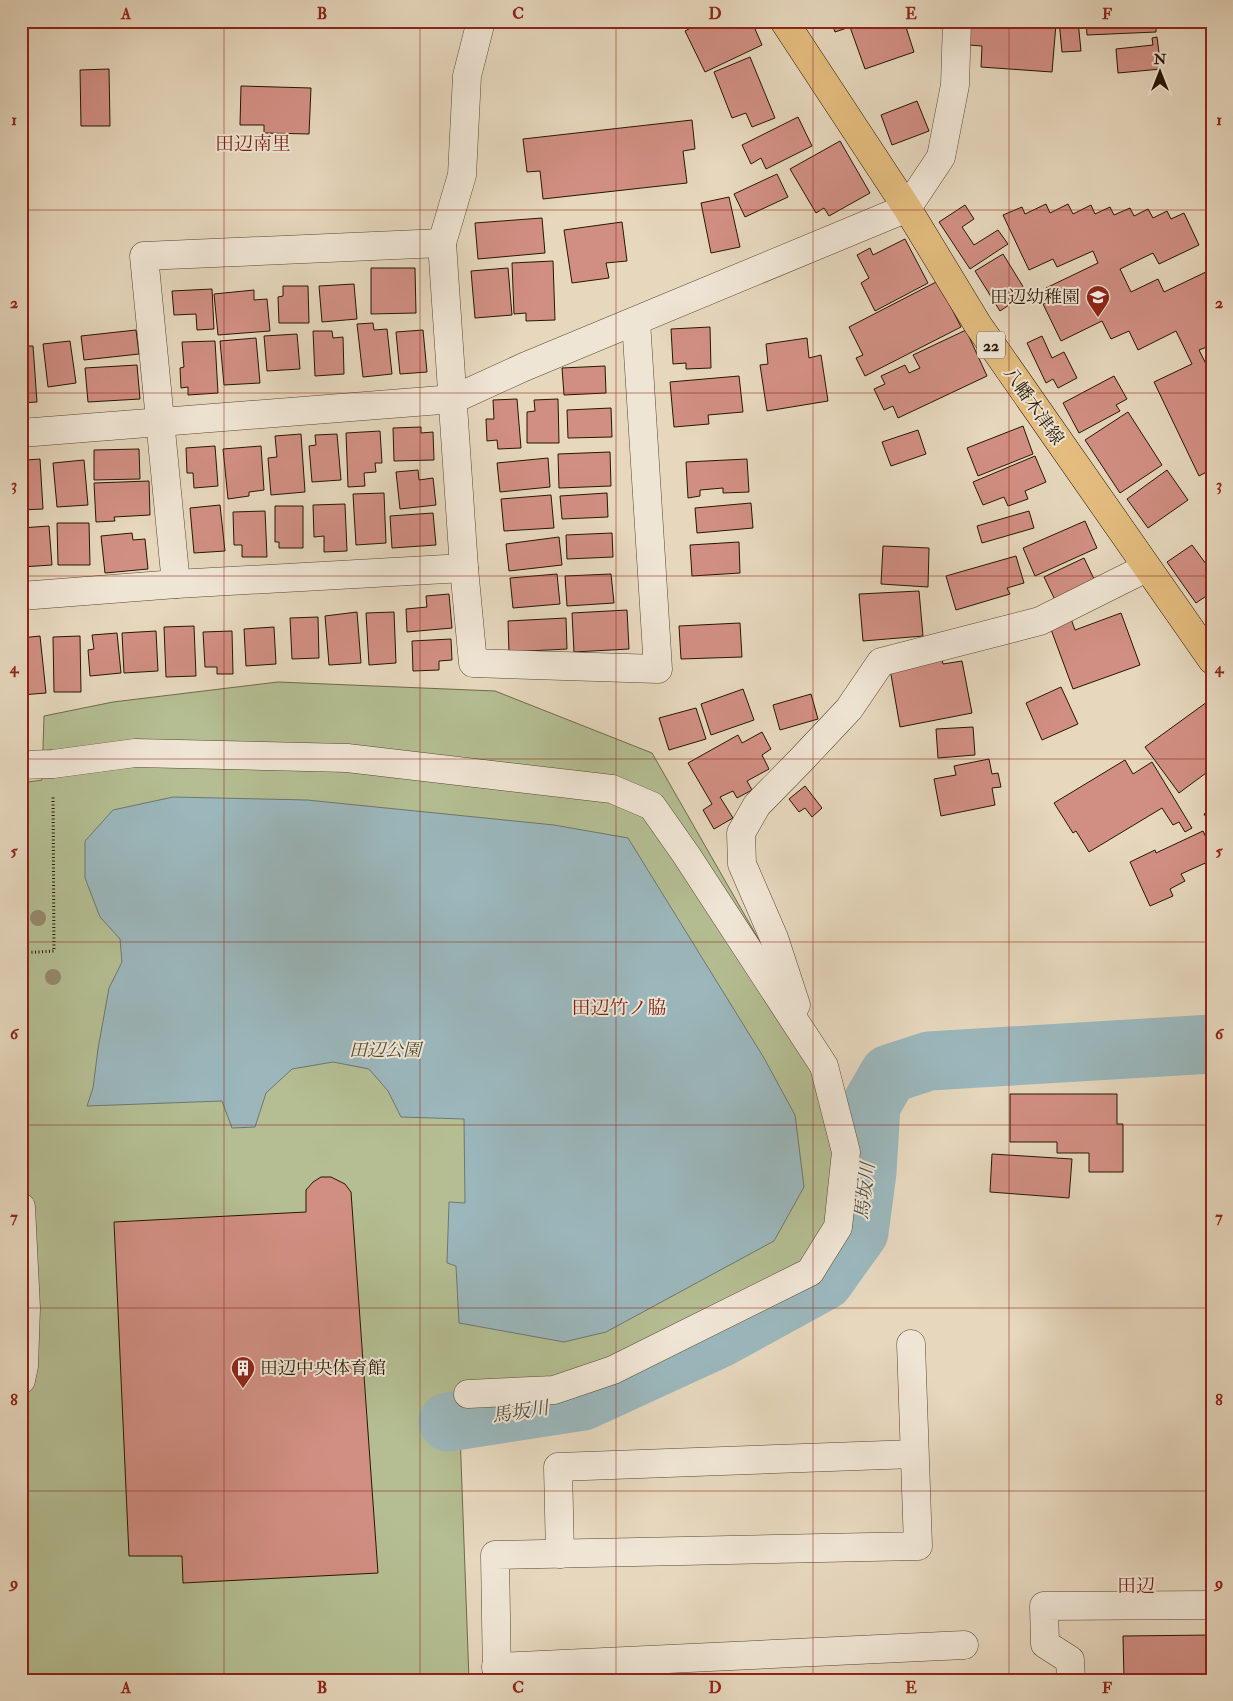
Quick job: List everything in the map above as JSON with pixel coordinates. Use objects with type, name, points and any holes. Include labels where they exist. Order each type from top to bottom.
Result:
[{"type":"main road","name":"八幡木津線","points":[[784,21],[907,208],[978,325],[1212,660]]},
{"type":"street","points":[[481,21],[466,76],[462,175],[442,243],[454,398],[464,568],[473,663],[658,669],[636,322]]},
{"type":"street","points":[[21,433],[454,398],[524,367],[907,208],[941,157],[956,85],[957,21]]},
{"type":"street","points":[[176,584],[144,256],[442,243]]},
{"type":"street","points":[[21,596],[176,584],[464,568]]},
{"type":"street","points":[[807,1040],[774,938],[742,864],[741,833],[757,805],[849,709],[881,662],[1040,621],[1146,568]]},
{"type":"street","points":[[21,765],[52,764],[135,753],[347,758],[612,789],[652,806],[824,1066],[846,1152],[838,1227],[810,1272],[613,1370],[554,1390],[468,1394]]},
{"type":"street","points":[[21,1207],[26,1308],[24,1366],[21,1380]]},
{"type":"street","points":[[911,1344],[918,1546],[495,1555],[497,1673],[964,1645]]},
{"type":"street","points":[[560,1554],[558,1467],[914,1454]]},
{"type":"street","points":[[1071,1680],[1070,1660],[1045,1644],[1044,1606],[1199,1607],[1212,1605]]},
{"type":"path","points":[[21,953],[54,951],[52,764]]},
{"type":"green space","name":"田辺公園","points":[[278,682],[495,691],[652,753],[779,975],[856,1156],[813,1278],[556,1397],[459,1405],[469,1680],[21,1680],[21,783],[42,780],[44,716],[113,702]]},
{"type":"water","points":[[173,797],[307,800],[554,825],[628,838],[764,1058],[795,1115],[804,1187],[774,1241],[606,1332],[564,1342],[459,1323],[456,1266],[447,1263],[449,1202],[465,1203],[464,1119],[401,1117],[388,1091],[369,1069],[333,1062],[292,1069],[266,1093],[255,1127],[232,1128],[222,1101],[87,1106],[93,1088],[109,988],[122,962],[120,939],[100,917],[85,878],[85,841],[113,810]]},
{"type":"building","points":[[105,21],[146,21],[146,25],[105,24]]},
{"type":"building","points":[[704,21],[753,21],[762,45],[705,72],[685,31]]},
{"type":"building","points":[[831,21],[904,21],[914,52],[865,69],[850,27],[835,32]]},
{"type":"building","points":[[971,21],[1056,24],[1052,72],[981,67],[982,46],[969,45]]},
{"type":"building","points":[[1059,21],[1078,21],[1081,51],[1062,52]]},
{"type":"building","points":[[1086,21],[1156,21],[1156,32],[1087,35]]},
{"type":"building","points":[[1157,37],[1161,69],[1118,73],[1116,49],[1153,45],[1152,38]]},
{"type":"building","points":[[750,57],[775,118],[752,127],[746,113],[732,118],[714,72]]},
{"type":"building","points":[[109,69],[110,126],[81,126],[80,70]]},
{"type":"building","points":[[241,86],[311,88],[309,134],[264,133],[264,125],[240,125]]},
{"type":"building","points":[[917,101],[929,131],[892,145],[881,115]]},
{"type":"building","points":[[798,117],[812,146],[766,169],[761,158],[751,164],[742,145]]},
{"type":"building","points":[[692,120],[695,149],[683,151],[687,183],[543,199],[540,171],[527,172],[523,139]]},
{"type":"building","points":[[840,141],[870,193],[829,216],[824,208],[816,213],[790,169]]},
{"type":"building","points":[[777,174],[788,197],[745,217],[734,194]]},
{"type":"building","points":[[729,197],[740,247],[711,253],[701,203]]},
{"type":"building","points":[[1046,204],[1050,213],[1068,204],[1073,214],[1091,205],[1095,214],[1110,207],[1114,215],[1130,208],[1134,216],[1148,209],[1153,218],[1167,211],[1171,219],[1184,213],[1199,245],[1159,264],[1153,253],[1120,269],[1131,292],[1158,279],[1164,292],[1206,272],[1212,284],[1212,345],[1199,350],[1212,376],[1212,469],[1199,476],[1154,382],[1192,364],[1176,331],[1138,350],[1129,331],[1111,339],[1102,321],[1061,341],[1043,304],[1052,300],[1046,288],[1098,263],[1093,251],[1057,267],[1053,259],[1029,270],[1003,215],[1022,207],[1025,214]]},
{"type":"building","points":[[965,205],[974,219],[962,227],[974,245],[998,230],[1008,244],[970,269],[939,222]]},
{"type":"building","points":[[542,218],[545,253],[478,259],[475,223]]},
{"type":"building","points":[[622,222],[627,261],[606,263],[609,278],[572,283],[564,230]]},
{"type":"building","points":[[905,239],[928,283],[875,311],[861,283],[869,278],[857,255],[870,248],[873,255]]},
{"type":"building","points":[[1003,254],[1027,293],[1000,311],[975,271]]},
{"type":"building","points":[[553,261],[555,320],[526,321],[526,313],[514,314],[512,263]]},
{"type":"building","points":[[371,268],[415,268],[416,313],[371,314]]},
{"type":"building","points":[[508,268],[512,315],[475,318],[471,271]]},
{"type":"building","points":[[938,281],[961,327],[865,376],[856,358],[863,355],[849,327]]},
{"type":"building","points":[[354,284],[357,319],[322,322],[319,286]]},
{"type":"building","points":[[283,286],[308,286],[309,323],[279,323],[278,297],[283,296]]},
{"type":"building","points":[[212,289],[214,329],[197,330],[196,314],[174,315],[172,291]]},
{"type":"building","points":[[254,290],[254,300],[267,299],[270,331],[218,335],[214,294]]},
{"type":"building","points":[[373,323],[374,330],[387,329],[392,374],[363,377],[357,324]]},
{"type":"building","points":[[710,327],[711,368],[686,369],[686,363],[673,364],[671,329]]},
{"type":"building","points":[[136,330],[139,354],[84,360],[81,336]]},
{"type":"building","points":[[423,330],[427,372],[400,374],[396,332]]},
{"type":"building","points":[[966,330],[987,376],[898,418],[893,406],[884,410],[874,389],[885,384],[881,376],[905,365],[909,373],[920,368],[913,355]]},
{"type":"building","points":[[313,331],[332,331],[333,338],[343,337],[344,374],[315,376]]},
{"type":"building","points":[[297,334],[300,369],[267,371],[264,336]]},
{"type":"building","points":[[1042,336],[1052,358],[1064,352],[1077,378],[1058,388],[1053,379],[1046,383],[1027,343]]},
{"type":"building","points":[[256,338],[260,383],[224,385],[220,341]]},
{"type":"building","points":[[807,338],[809,358],[821,355],[828,401],[767,411],[760,365],[768,364],[766,344]]},
{"type":"building","points":[[70,341],[76,383],[48,387],[43,344]]},
{"type":"building","points":[[215,341],[218,393],[188,395],[188,387],[181,388],[180,368],[184,367],[182,342]]},
{"type":"building","points":[[21,346],[33,346],[37,402],[21,403]]},
{"type":"building","points":[[137,365],[140,399],[88,402],[85,368]]},
{"type":"building","points":[[605,366],[606,393],[564,395],[562,368]]},
{"type":"building","points":[[739,376],[743,412],[708,415],[709,424],[674,427],[670,382]]},
{"type":"building","points":[[1114,376],[1127,399],[1116,405],[1120,411],[1079,433],[1063,403]]},
{"type":"building","points":[[517,399],[521,448],[498,449],[497,440],[487,441],[486,419],[494,419],[493,400]]},
{"type":"building","points":[[558,399],[559,443],[527,443],[527,412],[535,411],[534,400]]},
{"type":"building","points":[[611,408],[612,437],[568,438],[567,410]]},
{"type":"building","points":[[1128,412],[1162,465],[1120,493],[1085,440]]},
{"type":"building","points":[[1023,426],[1033,454],[978,476],[967,448]]},
{"type":"building","points":[[421,427],[421,433],[433,432],[434,460],[394,461],[393,428]]},
{"type":"building","points":[[918,430],[926,454],[891,466],[882,442]]},
{"type":"building","points":[[380,431],[382,463],[375,463],[376,472],[364,473],[365,486],[348,487],[346,433]]},
{"type":"building","points":[[301,434],[305,492],[271,495],[268,458],[277,457],[275,436]]},
{"type":"building","points":[[337,434],[341,480],[312,482],[309,446],[316,445],[315,435]]},
{"type":"building","points":[[215,446],[218,486],[194,488],[193,473],[187,473],[186,448]]},
{"type":"building","points":[[261,446],[264,490],[249,492],[249,496],[228,499],[223,449]]},
{"type":"building","points":[[139,449],[140,479],[94,480],[94,450]]},
{"type":"building","points":[[610,452],[611,486],[559,488],[558,454]]},
{"type":"building","points":[[1035,456],[1046,482],[1025,491],[1028,499],[1008,506],[1004,497],[983,505],[973,482]]},
{"type":"building","points":[[548,458],[550,487],[500,492],[497,463]]},
{"type":"building","points":[[40,459],[43,509],[21,510],[21,471],[27,471],[26,460]]},
{"type":"building","points":[[747,459],[749,492],[723,493],[723,488],[700,490],[700,496],[688,498],[686,462]]},
{"type":"building","points":[[84,460],[88,505],[57,507],[53,463]]},
{"type":"building","points":[[418,470],[419,480],[433,478],[436,505],[400,509],[396,472]]},
{"type":"building","points":[[1167,470],[1188,500],[1148,528],[1127,499]]},
{"type":"building","points":[[149,481],[150,515],[114,517],[115,521],[96,522],[94,483]]},
{"type":"building","points":[[384,493],[386,543],[356,545],[353,494]]},
{"type":"building","points":[[607,493],[608,517],[562,519],[560,496]]},
{"type":"building","points":[[551,495],[554,528],[504,531],[501,499]]},
{"type":"building","points":[[751,503],[753,528],[697,533],[695,508]]},
{"type":"building","points":[[345,504],[347,551],[324,552],[324,536],[314,537],[313,505]]},
{"type":"building","points":[[220,505],[225,551],[194,553],[190,508]]},
{"type":"building","points":[[275,506],[303,506],[303,548],[279,548],[279,542],[275,542]]},
{"type":"building","points":[[265,511],[267,557],[242,557],[242,545],[234,545],[233,512]]},
{"type":"building","points":[[1029,511],[1034,528],[982,543],[977,526]]},
{"type":"building","points":[[433,513],[436,545],[392,548],[390,516]]},
{"type":"building","points":[[1085,521],[1097,548],[1035,576],[1023,548]]},
{"type":"building","points":[[57,523],[89,523],[90,565],[58,565]]},
{"type":"building","points":[[49,526],[52,565],[21,567],[21,528]]},
{"type":"building","points":[[132,533],[133,540],[145,539],[148,569],[105,573],[101,536]]},
{"type":"building","points":[[612,533],[613,557],[567,559],[566,535]]},
{"type":"building","points":[[559,537],[562,565],[509,571],[506,544]]},
{"type":"building","points":[[739,542],[740,573],[692,576],[690,545]]},
{"type":"building","points":[[1192,545],[1212,572],[1212,592],[1196,603],[1167,562]]},
{"type":"building","points":[[883,546],[929,548],[928,587],[881,584]]},
{"type":"building","points":[[1016,556],[1024,583],[1007,588],[1010,594],[956,610],[946,576]]},
{"type":"building","points":[[1084,558],[1095,581],[1055,600],[1044,577]]},
{"type":"building","points":[[557,574],[560,604],[513,608],[510,578]]},
{"type":"building","points":[[611,574],[614,603],[567,606],[565,576]]},
{"type":"building","points":[[919,591],[923,636],[863,641],[859,594]]},
{"type":"building","points":[[449,594],[452,628],[407,632],[406,609],[427,607],[426,596]]},
{"type":"building","points":[[627,610],[629,649],[574,652],[572,613]]},
{"type":"building","points":[[357,612],[361,663],[329,665],[325,616]]},
{"type":"building","points":[[394,612],[396,663],[369,665],[366,613]]},
{"type":"building","points":[[1121,613],[1140,665],[1073,689],[1049,624],[1070,616],[1075,630]]},
{"type":"building","points":[[318,617],[319,658],[292,659],[290,618]]},
{"type":"building","points":[[566,618],[567,649],[509,652],[508,621]]},
{"type":"building","points":[[740,623],[742,657],[681,659],[679,626]]},
{"type":"building","points":[[194,626],[196,676],[166,677],[164,627]]},
{"type":"building","points":[[274,627],[276,664],[246,666],[244,629]]},
{"type":"building","points":[[156,631],[158,671],[124,673],[122,633]]},
{"type":"building","points":[[232,631],[233,674],[217,674],[217,667],[205,667],[203,632]]},
{"type":"building","points":[[117,633],[121,673],[90,676],[88,650],[94,649],[92,635]]},
{"type":"building","points":[[40,636],[46,693],[21,695],[21,638]]},
{"type":"building","points":[[80,636],[81,692],[54,692],[53,637]]},
{"type":"building","points":[[451,639],[452,660],[439,661],[439,670],[413,671],[412,641]]},
{"type":"building","points":[[942,659],[943,664],[962,661],[972,713],[900,727],[890,669]]},
{"type":"building","points":[[1061,687],[1078,724],[1042,740],[1026,703]]},
{"type":"building","points":[[743,689],[754,720],[711,735],[701,704]]},
{"type":"building","points":[[811,694],[818,719],[780,730],[773,705]]},
{"type":"building","points":[[1207,702],[1212,708],[1212,774],[1209,776],[1206,773],[1179,793],[1145,747]]},
{"type":"building","points":[[696,708],[706,739],[669,750],[659,718]]},
{"type":"building","points":[[973,727],[975,755],[938,758],[936,729]]},
{"type":"building","points":[[762,732],[771,749],[762,755],[769,769],[747,781],[752,790],[737,798],[733,791],[720,797],[733,818],[714,829],[703,810],[712,804],[688,763],[738,735],[742,743]]},
{"type":"building","points":[[989,759],[992,774],[998,773],[1001,787],[992,788],[995,805],[941,816],[934,779],[956,775],[954,766]]},
{"type":"building","points":[[1125,760],[1133,774],[1152,762],[1192,828],[1185,832],[1179,822],[1173,825],[1162,808],[1089,852],[1076,831],[1073,833],[1054,803]]},
{"type":"building","points":[[805,786],[822,808],[812,817],[805,808],[799,812],[789,799]]},
{"type":"building","points":[[1212,809],[1212,824],[1211,825],[1204,814]]},
{"type":"building","points":[[1203,831],[1212,850],[1212,860],[1181,874],[1185,881],[1170,889],[1173,896],[1150,906],[1130,862],[1155,850],[1156,853]]},
{"type":"building","points":[[1010,1094],[1117,1094],[1117,1124],[1123,1124],[1123,1172],[1089,1172],[1089,1153],[1057,1153],[1057,1142],[1010,1142]]},
{"type":"building","points":[[992,1154],[1072,1159],[1069,1198],[990,1192]]},
{"type":"building","name":"田辺中央体育館","points":[[321,1177],[331,1177],[345,1184],[351,1192],[378,1573],[183,1583],[182,1556],[129,1556],[114,1222],[306,1212],[306,1190]]},
{"type":"building","points":[[1212,1635],[1212,1680],[1124,1680],[1123,1636]]},
{"type":"waterway","name":"馬坂川","points":[[448,1422],[583,1401],[720,1338],[824,1281],[859,1232],[867,1172],[871,1105],[889,1074],[929,1061],[1212,1044]]},
{"type":"place","name":"田辺幼稚園","points":[[1098,318]]},
{"type":"place","name":"田辺中央体育館","points":[[243,1389]]},
{"type":"district","name":"田辺南里","points":[[253,143]]},
{"type":"district","name":"田辺竹ノ脇","points":[[619,1007]]},
{"type":"district","name":"田辺","points":[[1136,1585]]}]
